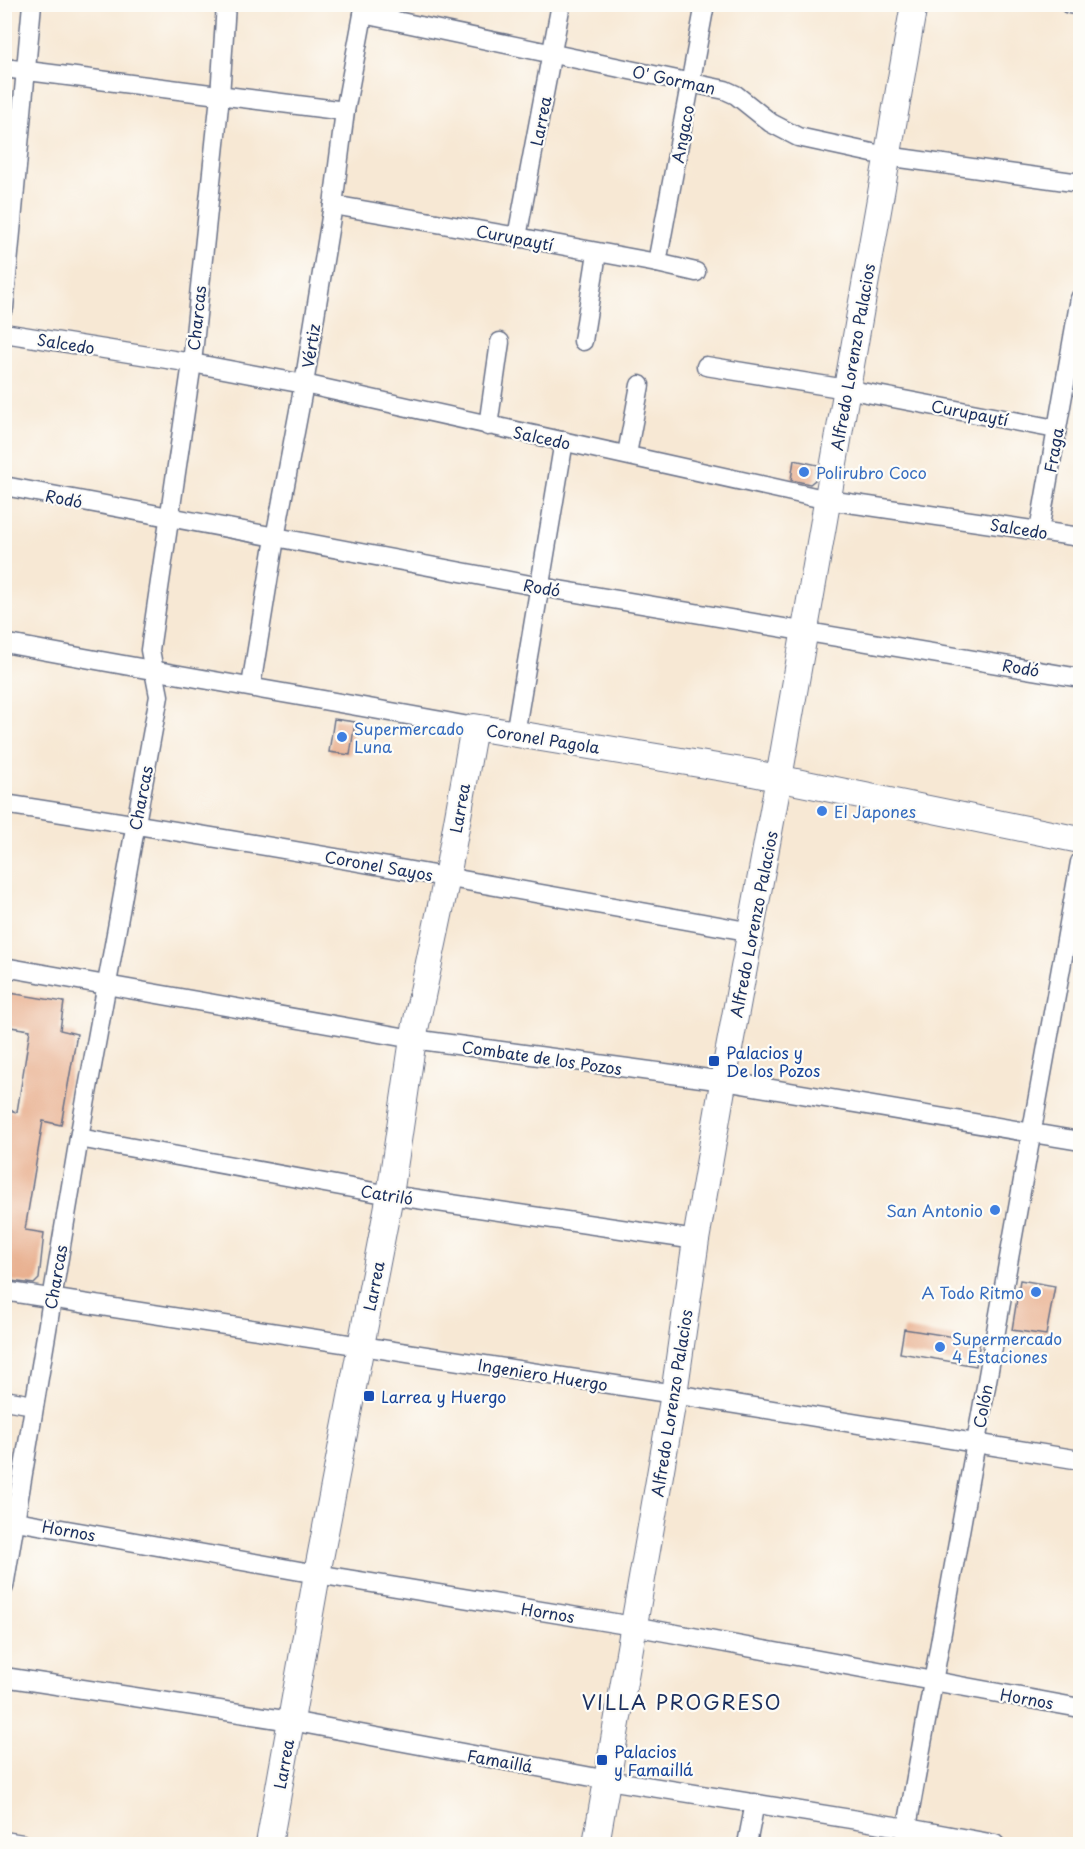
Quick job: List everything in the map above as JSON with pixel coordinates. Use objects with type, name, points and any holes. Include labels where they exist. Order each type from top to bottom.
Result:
[{"type":"street","points":[[4,308],[32,4]]},
{"type":"street","name":"Charcas","points":[[4,1587],[79,1138],[159,696],[150,650],[192,363],[220,96],[226,4]]},
{"type":"street","name":"Larrea","points":[[516,237],[561,4]]},
{"type":"street","name":"Angaco","points":[[657,263],[705,4]]},
{"type":"street","name":"Alfredo Lorenzo Palacios","points":[[596,1845],[674,1394],[696,1240],[914,4]]},
{"type":"street","points":[[1069,4],[1080,6]]},
{"type":"street","name":"O' Gorman","points":[[364,9],[553,54],[725,90],[736,95],[771,123],[798,137],[886,156],[1080,183]]},
{"type":"street","name":"Vértiz","points":[[251,686],[275,538],[304,384],[333,205],[345,111],[364,9]]},
{"type":"street","points":[[4,68],[345,111]]},
{"type":"street","name":"Curupaytí","points":[[333,205],[696,272]]},
{"type":"street","points":[[583,341],[597,253]]},
{"type":"street","name":"Fraga","points":[[1039,531],[1080,298]]},
{"type":"street","name":"Salcedo","points":[[4,333],[192,363],[304,384],[828,500],[1080,537]]},
{"type":"street","points":[[488,426],[500,342]]},
{"type":"street","name":"Curupaytí","points":[[706,366],[846,389],[1056,429]]},
{"type":"street","points":[[627,454],[640,385]]},
{"type":"street","points":[[515,734],[564,441]]},
{"type":"street","name":"Rodó","points":[[4,486],[541,587],[1080,678]]},
{"type":"street","name":"Coronel Pagola","points":[[4,643],[474,727],[779,778],[1080,840]]},
{"type":"street","name":"Larrea","points":[[269,1845],[317,1574],[390,1195],[413,1039],[447,877],[474,727]]},
{"type":"street","name":"Coronel Sayos","points":[[4,804],[447,877],[752,932]]},
{"type":"street","name":"Colón","points":[[905,1836],[1080,862]]},
{"type":"street","name":"Combate de los Pozos","points":[[4,967],[413,1039],[724,1082],[1080,1141]]},
{"type":"street","name":"Catriló","points":[[79,1138],[390,1195],[696,1240]]},
{"type":"street","name":"Ingeniero Huergo","points":[[4,1291],[674,1394],[1080,1460]]},
{"type":"street","points":[[4,1400],[34,1405]]},
{"type":"street","name":"Hornos","points":[[16,1521],[633,1626],[1080,1708]]},
{"type":"street","name":"Famaillá","points":[[4,1677],[291,1721],[608,1780],[755,1803],[905,1836],[995,1845]]},
{"type":"street","points":[[747,1845],[755,1803]]},
{"type":"street","points":[[4,1841],[23,1845]]},
{"type":"building","name":"Polirubro Coco","points":[[794,460],[818,465],[815,480],[810,484],[791,480]]},
{"type":"building","name":"Supermercado Luna","points":[[334,719],[355,722],[350,755],[329,752]]},
{"type":"building","points":[[4,992],[64,1002],[60,1030],[77,1034],[61,1125],[43,1121],[25,1230],[44,1233],[39,1279],[34,1284],[4,1280],[4,1109],[17,1112],[30,1030],[4,1026]]},
{"type":"building","points":[[1020,1280],[1055,1286],[1046,1335],[1012,1330]]},
{"type":"building","name":"Supermercado 4 Estaciones","points":[[904,1329],[980,1341],[976,1366],[900,1353]]},
{"type":"place","name":"Polirubro Coco","points":[[804,472]]},
{"type":"place","name":"Supermercado Luna","points":[[342,737]]},
{"type":"place","name":"El Japones","points":[[822,811]]},
{"type":"place","name":"Palacios y De los Pozos","points":[[714,1061]]},
{"type":"place","name":"San Antonio","points":[[995,1210]]},
{"type":"place","name":"A Todo Ritmo","points":[[1036,1292]]},
{"type":"place","name":"Supermercado 4 Estaciones","points":[[940,1347]]},
{"type":"place","name":"Larrea y Huergo","points":[[369,1396]]},
{"type":"place","name":"Palacios y Famaillá","points":[[602,1760]]},
{"type":"district","name":"VILLA PROGRESO","points":[[682,1702]]}]
